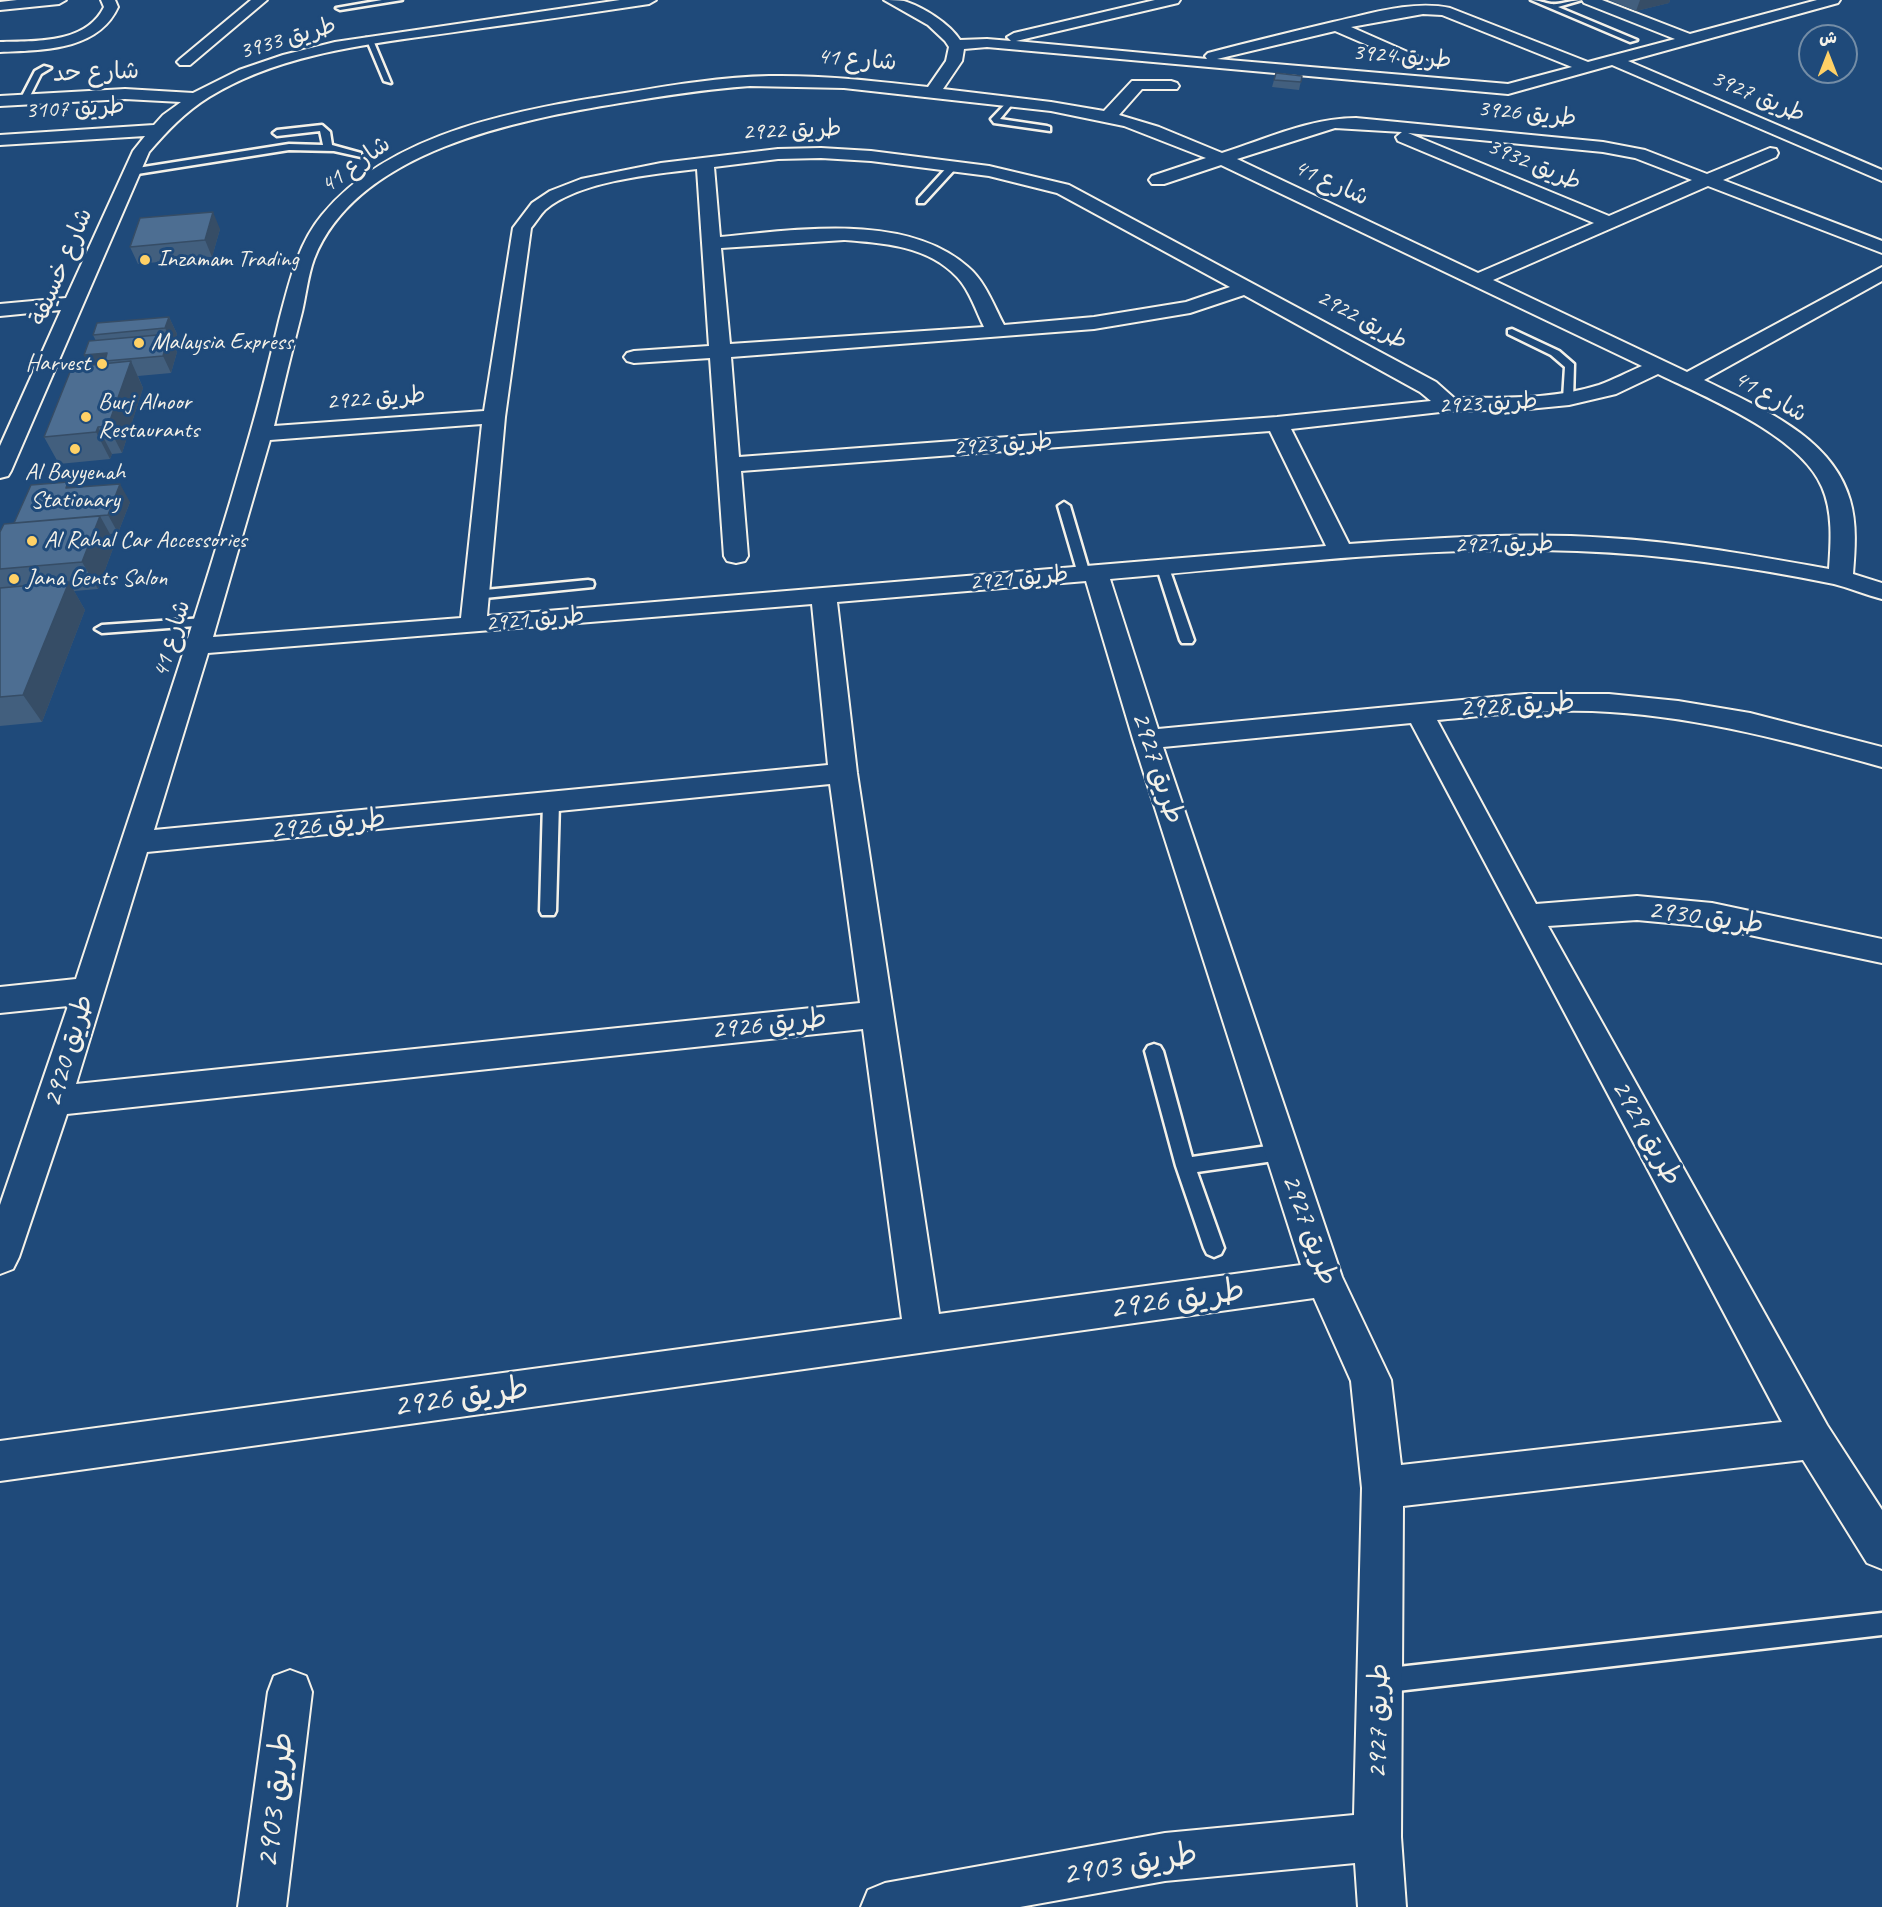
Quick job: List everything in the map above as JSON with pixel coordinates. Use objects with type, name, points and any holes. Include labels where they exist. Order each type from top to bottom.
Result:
[{"type":"street","points":[[0,6],[59,0]]},
{"type":"street","points":[[0,47],[61,43],[76,38],[101,22],[110,12],[108,0]]},
{"type":"street","points":[[185,62],[260,0]]},
{"type":"street","name":"طريق 3933","points":[[193,98],[260,68],[298,56],[369,40],[649,0]]},
{"type":"street","points":[[891,0],[929,20],[942,29],[956,45],[956,56],[933,92]]},
{"type":"street","points":[[987,43],[1173,0]]},
{"type":"street","points":[[1589,0],[1686,39]]},
{"type":"street","name":"طريق 3924","points":[[956,45],[987,43],[1495,89],[1519,87],[1833,0]]},
{"type":"street","points":[[1771,4],[1791,11]]},
{"type":"street","points":[[1077,6],[1098,17]]},
{"type":"street","points":[[1191,62],[1414,9],[1436,9],[1589,68]]},
{"type":"street","points":[[1337,26],[1423,64]]},
{"type":"street","points":[[47,68],[61,43]]},
{"type":"street","name":"طريق 3927","points":[[1615,61],[1882,176]]},
{"type":"street","name":"شارع 41","points":[[134,843],[261,434],[312,239],[342,203],[362,186],[416,154],[450,139],[524,116],[564,107],[713,84],[798,81],[933,92],[1010,102],[1108,117],[1164,136],[1221,159],[1478,280],[1688,380],[1781,429],[1817,460],[1839,495],[1844,536],[1840,578]]},
{"type":"street","points":[[1108,117],[1136,85],[1145,83],[1171,86]]},
{"type":"street","name":"شارع حد","points":[[0,101],[125,94],[193,98]]},
{"type":"street","name":"شارع خسيفة","points":[[0,471],[131,172],[154,130],[193,98]]},
{"type":"street","name":"طريق 3926","points":[[1158,180],[1325,124],[1345,122],[1615,148],[1651,157],[1711,179],[1882,247]]},
{"type":"street","name":"طريق 3932","points":[[1376,125],[1607,222]]},
{"type":"street","name":"طريق 3107","points":[[0,140],[154,130]]},
{"type":"street","name":"طريق 2922","points":[[473,625],[494,417],[522,228],[538,207],[556,195],[581,184],[661,168],[778,154],[821,153],[953,166],[1030,180],[1063,189],[1428,387],[1449,405]]},
{"type":"street","name":"طريق 3932","points":[[1478,280],[1770,153]]},
{"type":"street","points":[[705,163],[736,556]]},
{"type":"street","points":[[711,243],[846,235],[886,238],[925,246],[947,257],[965,274],[997,332]]},
{"type":"street","points":[[1688,380],[1882,273]]},
{"type":"street","points":[[634,357],[997,332],[1145,315],[1190,307],[1245,288]]},
{"type":"street","points":[[0,310],[75,303]]},
{"type":"street","name":"طريق 2923","points":[[729,465],[1277,424],[1449,405],[1528,403],[1569,399],[1608,389],[1658,366]]},
{"type":"street","name":"طريق 2922","points":[[261,434],[494,417]]},
{"type":"street","points":[[1277,424],[1341,552]]},
{"type":"street","name":"طريق 2921","points":[[197,646],[1341,552],[1487,544],[1608,545],[1694,553],[1840,578]]},
{"type":"street","name":"طريق 2927","points":[[1090,574],[1147,739],[1324,1279],[1371,1380],[1383,1488],[1377,1837],[1382,1907]]},
{"type":"street","points":[[1840,578],[1882,591]]},
{"type":"street","points":[[825,596],[843,773],[923,1334]]},
{"type":"street","name":"طريق 2928","points":[[1147,739],[1525,703],[1609,703],[1643,705],[1750,722],[1882,757]]},
{"type":"street","name":"طريق 2929","points":[[1419,712],[1527,916],[1813,1439],[1882,1548]]},
{"type":"street","name":"طريق 2926","points":[[134,843],[843,773]]},
{"type":"street","name":"طريق 2920","points":[[0,1257],[54,1101],[134,843]]},
{"type":"street","name":"طريق 2930","points":[[1527,916],[1637,908],[1712,915],[1882,951]]},
{"type":"street","points":[[0,1000],[88,991]]},
{"type":"street","name":"طريق 2926","points":[[54,1101],[876,1014]]},
{"type":"street","name":"طريق 2926","points":[[0,1461],[1324,1279]]},
{"type":"street","points":[[1383,1488],[1813,1439]]},
{"type":"street","name":"طريق 2903","points":[[262,1907],[290,1692]]},
{"type":"street","name":"طريق 2903","points":[[885,1907],[1165,1857],[1377,1837]]},
{"type":"lane","points":[[340,8],[398,0]]},
{"type":"lane","points":[[1535,0],[1633,40]]},
{"type":"lane","points":[[1551,7],[1578,0]]},
{"type":"lane","points":[[369,40],[388,81]]},
{"type":"lane","points":[[24,100],[38,73],[47,68]]},
{"type":"lane","points":[[1010,102],[995,119],[997,121],[1047,129]]},
{"type":"lane","points":[[276,133],[322,128],[326,132],[328,147]]},
{"type":"lane","points":[[131,172],[290,147],[328,147],[358,155]]},
{"type":"lane","points":[[921,201],[953,166]]},
{"type":"lane","points":[[1512,332],[1555,353],[1570,366],[1569,399]]},
{"type":"lane","points":[[1064,506],[1090,574]]},
{"type":"lane","points":[[1163,568],[1187,640]]},
{"type":"lane","points":[[475,595],[588,584]]},
{"type":"lane","points":[[102,629],[204,622]]},
{"type":"lane","points":[[548,911],[551,803]]},
{"type":"lane","points":[[1154,1051],[1185,1166],[1214,1248]]},
{"type":"lane","points":[[1185,1166],[1281,1152]]},
{"type":"lane","points":[[1380,1681],[1882,1624]]},
{"type":"building","points":[[1276,73],[1302,76],[1301,82],[1274,80]]},
{"type":"building","points":[[213,212],[205,240],[130,247],[140,218]]},
{"type":"building","points":[[169,317],[165,328],[93,335],[97,323]]},
{"type":"building","points":[[169,334],[163,356],[105,361],[107,353],[84,355],[89,341]]},
{"type":"building","points":[[131,361],[108,426],[98,427],[96,432],[44,437],[72,367]]},
{"type":"building","points":[[68,482],[66,488],[120,484],[108,515],[14,523],[31,485]]},
{"type":"building","points":[[100,516],[82,562],[0,569],[0,532],[4,524]]},
{"type":"building","points":[[69,582],[23,695],[0,697],[0,588]]},
{"type":"place","name":"Inzamam Trading","points":[[145,260]]},
{"type":"place","name":"Malaysia Express","points":[[139,343]]},
{"type":"place","name":"Harvest","points":[[102,364]]},
{"type":"place","name":"Burj Alnoor Restaurants","points":[[86,417]]},
{"type":"place","name":"Al Bayyenah Stationary","points":[[75,449]]},
{"type":"place","name":"Al Rahal Car Accessories","points":[[32,541]]},
{"type":"place","name":"Jana Gents Salon","points":[[14,579]]}]
